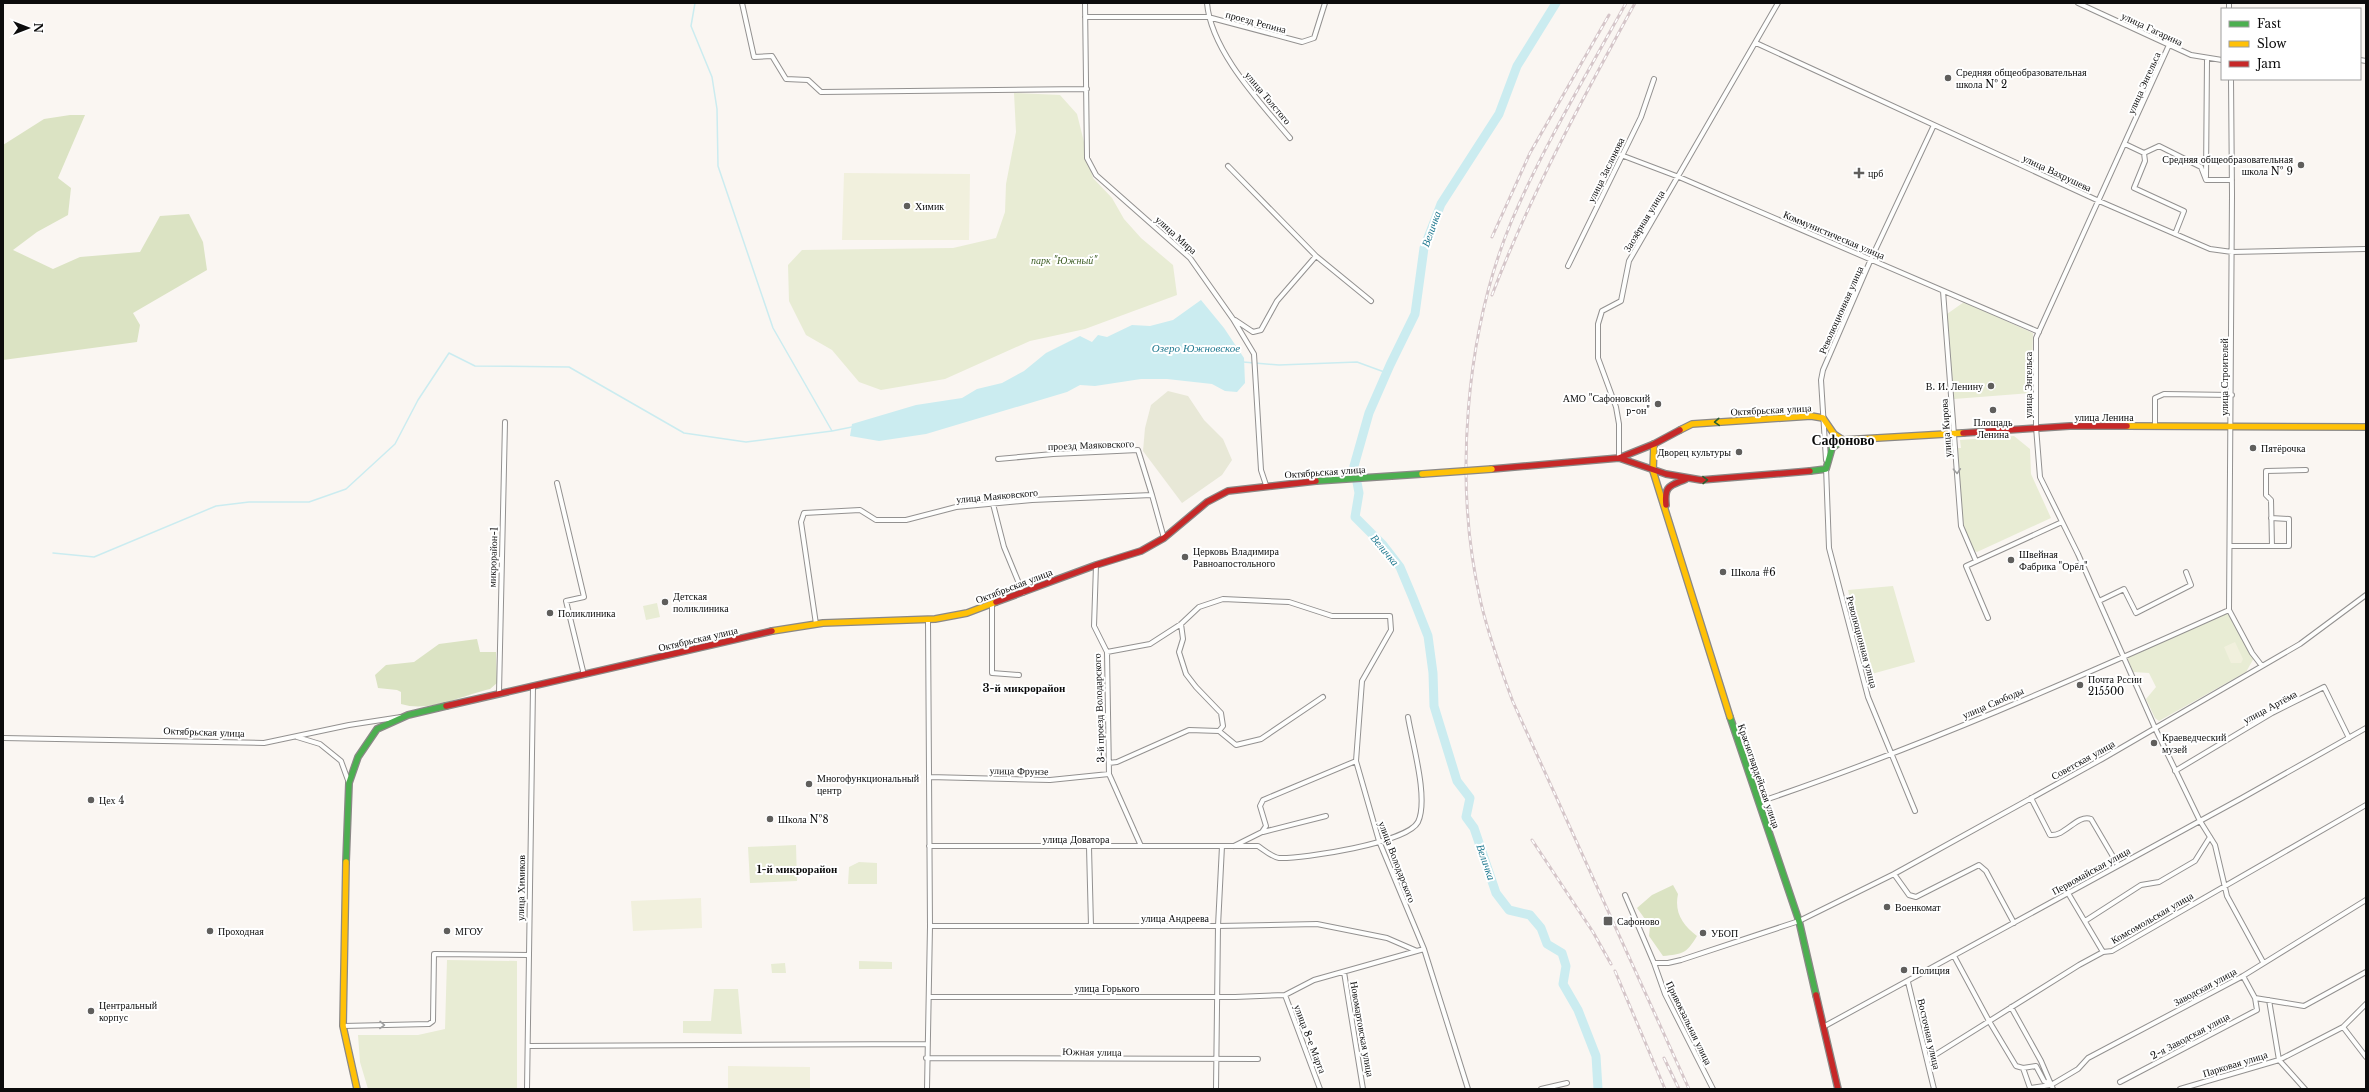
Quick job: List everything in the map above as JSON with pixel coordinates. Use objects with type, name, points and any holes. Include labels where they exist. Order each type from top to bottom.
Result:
[{"type":"main road","name":"Октябрьская улица","points":[[357,1089],[343,1026],[343,930],[349,783],[358,757],[377,729],[402,717],[499,693],[532,687],[790,627],[816,624],[928,620],[967,613],[1096,565],[1141,551],[1164,538],[1207,502],[1223,493],[1247,487],[1620,458],[1654,444],[1692,424],[1811,416],[1823,418],[1834,434],[1843,440]]},
{"type":"main road","name":"улица Ленина","points":[[1843,440],[2036,427],[2366,427]]},
{"type":"main road","points":[[1826,470],[1832,448],[1843,440]]},
{"type":"main road","points":[[1653,471],[1654,444]]},
{"type":"main road","name":"Октябрьская улица","points":[[1620,458],[1653,471],[1687,479],[1714,480],[1826,470]]},
{"type":"main road","name":"Красногвардейская улица","points":[[1653,471],[1726,706],[1799,921],[1836,1088]]},
{"type":"main road","points":[[1666,511],[1665,493],[1668,487],[1687,479]]},
{"type":"street","points":[[742,3],[754,57],[772,56],[786,79],[808,80],[821,92],[1086,89]]},
{"type":"street","name":"улица Мира","points":[[1085,3],[1087,158],[1096,175],[1190,258],[1234,319],[1254,354],[1261,470],[1266,485]]},
{"type":"street","name":"улица Толстого","points":[[1207,3],[1208,17],[1242,81],[1290,138]]},
{"type":"street","name":"проезд Репина","points":[[1085,17],[1208,17],[1302,42],[1314,38],[1325,3]]},
{"type":"street","name":"Заозёрная улица","points":[[1620,458],[1619,424],[1616,407],[1598,358],[1598,324],[1602,311],[1621,301],[1629,260],[1679,177],[1778,3]]},
{"type":"street","name":"улица Гагарина","points":[[2078,3],[2191,55],[2207,59],[2221,60]]},
{"type":"street","name":"улица Вахрушева","points":[[1756,43],[2099,201],[2210,249],[2232,252],[2366,248]]},
{"type":"street","name":"улица Энгельса","points":[[2169,45],[2036,338],[2036,427],[2040,477],[2099,601],[2175,771],[2200,821],[2215,845],[2227,896],[2263,962]]},
{"type":"street","points":[[2206,180],[2207,59]]},
{"type":"street","name":"улица Заслонова","points":[[1568,266],[1641,116],[1654,79]]},
{"type":"street","name":"улица Строителей","points":[[2231,80],[2232,395],[2229,610],[2252,653],[2262,666]]},
{"type":"street","name":"Революционная улица","points":[[1915,811],[1890,754],[1868,697],[1829,548],[1826,448],[1821,380],[1823,370],[1871,259],[1934,125]]},
{"type":"street","points":[[2125,144],[2144,153]]},
{"type":"street","points":[[2144,153],[2159,146],[2201,167],[2206,180]]},
{"type":"street","points":[[2144,153],[2145,162],[2134,188],[2184,211],[2175,234]]},
{"type":"street","name":"Коммунистическая улица","points":[[1621,155],[1679,177],[2039,332]]},
{"type":"street","points":[[1228,166],[1316,256],[1371,301]]},
{"type":"street","points":[[2206,180],[2232,180]]},
{"type":"street","points":[[1234,319],[1253,332],[1261,330],[1277,301],[1316,256]]},
{"type":"street","name":"улица Кирова","points":[[1943,291],[1955,432],[1960,526],[1976,561]]},
{"type":"street","points":[[2155,426],[2155,398],[2164,394],[2232,395]]},
{"type":"street","name":"микрорайон-1","points":[[499,693],[505,422]]},
{"type":"street","name":"проезд Маяковского","points":[[998,459],[1138,450],[1152,495]]},
{"type":"street","points":[[2272,546],[2271,500],[2266,495],[2266,471],[2306,470]]},
{"type":"street","points":[[557,483],[584,596],[566,601],[584,675]]},
{"type":"street","points":[[1152,495],[1164,538]]},
{"type":"street","name":"улица Маяковского","points":[[816,624],[801,522],[804,513],[860,510],[876,520],[906,520],[956,507],[1152,495]]},
{"type":"street","points":[[992,504],[1004,547],[1023,593]]},
{"type":"street","points":[[2230,546],[2289,546],[2289,518],[2271,518]]},
{"type":"street","points":[[1988,618],[1966,566],[2062,522]]},
{"type":"street","name":"3-й проезд Володарского","points":[[1096,565],[1094,626],[1107,652],[1109,774],[1141,846]]},
{"type":"street","points":[[2099,601],[2124,589],[2136,613],[2191,585],[2186,572]]},
{"type":"street","name":"Советская улица","points":[[1799,921],[1894,874],[2155,728],[2300,644],[2366,595]]},
{"type":"street","name":"улица Володарского","points":[[1181,624],[1199,607],[1223,599],[1289,602],[1332,616],[1390,616],[1391,630],[1362,681],[1356,761],[1379,841],[1424,949],[1468,1089]]},
{"type":"street","points":[[992,604],[992,673],[1019,675]]},
{"type":"street","name":"улица Свободы","points":[[1759,802],[1890,754],[2124,657],[2229,610]]},
{"type":"street","points":[[927,1089],[926,1058],[930,926],[928,620]]},
{"type":"street","points":[[1107,652],[1150,644],[1181,624],[1183,639],[1179,652],[1186,674],[1220,713],[1223,726],[1219,731]]},
{"type":"street","name":"улица Химиков","points":[[527,1089],[532,687]]},
{"type":"street","name":"улица Артёма","points":[[2175,771],[2272,713],[2324,687],[2348,738]]},
{"type":"street","points":[[1109,763],[1117,762],[1189,730],[1219,731],[1236,745],[1261,739],[1323,697]]},
{"type":"street","name":"Октябрьская улица","points":[[3,738],[264,743],[349,725],[402,717]]},
{"type":"street","name":"улица Доватора","points":[[929,846],[1258,846],[1277,858],[1324,855],[1379,841],[1409,831],[1418,822],[1422,793],[1408,717]]},
{"type":"street","name":"Первомайская улица","points":[[1823,1027],[1908,982],[2366,728]]},
{"type":"street","points":[[297,736],[320,744],[341,761],[349,783]]},
{"type":"street","points":[[1262,832],[1266,826],[1260,806],[1263,800],[1356,761]]},
{"type":"street","name":"улица Фрунзе","points":[[929,778],[1050,780],[1109,774]]},
{"type":"street","points":[[2031,798],[2050,835],[2058,834],[2085,818],[2091,819],[2118,865]]},
{"type":"street","name":"Комсомольская улица","points":[[1927,1060],[2102,952],[2112,950],[2366,805]]},
{"type":"street","points":[[1234,847],[1262,832],[1326,816]]},
{"type":"street","points":[[2085,921],[2141,885],[2159,882],[2195,861],[2210,837]]},
{"type":"street","points":[[1216,1089],[1216,995],[1222,846]]},
{"type":"street","points":[[1089,847],[1091,926]]},
{"type":"street","points":[[1894,874],[1909,895],[1916,897],[1979,865],[1986,871],[2014,923]]},
{"type":"street","points":[[2068,893],[2102,952]]},
{"type":"street","name":"Привокзальная улица","points":[[1625,896],[1654,962],[1665,994],[1713,1089]]},
{"type":"street","name":"Заводская улица","points":[[2052,1087],[2078,1069],[2088,1058],[2243,976],[2263,962],[2366,900]]},
{"type":"street","points":[[1654,962],[1668,963],[1681,960],[1799,921]]},
{"type":"street","name":"улица Андреева","points":[[930,926],[1218,926],[1317,924],[1387,938],[1416,951]]},
{"type":"street","points":[[1285,995],[1314,980],[1424,949]]},
{"type":"street","points":[[343,1026],[429,1024],[433,1021],[434,954],[528,955]]},
{"type":"street","points":[[1954,956],[1989,1021],[2016,1066],[2023,1068],[2036,1066],[2044,1081],[2052,1087]]},
{"type":"street","name":"Новомартовская улица","points":[[1344,972],[1363,1089]]},
{"type":"street","points":[[2243,976],[2255,998],[2304,1006],[2366,972]]},
{"type":"street","name":"Восточная улица","points":[[1908,982],[1934,1089]]},
{"type":"street","name":"улица Горького","points":[[929,997],[1285,995]]},
{"type":"street","name":"улица 8-е Марта","points":[[1285,995],[1320,1089]]},
{"type":"street","name":"2-я Заводская улица","points":[[2120,1082],[2257,1010],[2255,998]]},
{"type":"street","points":[[2269,1000],[2278,1060],[2342,1027],[2366,1004]]},
{"type":"street","points":[[2011,1007],[2042,1061],[2052,1087]]},
{"type":"street","points":[[2342,1027],[2366,1057]]},
{"type":"street","points":[[528,1046],[927,1044]]},
{"type":"street","name":"Южная улица","points":[[926,1058],[1258,1059]]},
{"type":"street","name":"Парковая улица","points":[[2180,1089],[2278,1060],[2305,1089]]},
{"type":"street","points":[[2023,1068],[2030,1088],[2052,1087]]},
{"type":"street","points":[[1541,1089],[1567,1083]]},
{"type":"green space","name":"парк \"Южный\"","points":[[1014,93],[1060,95],[1077,114],[1093,178],[1112,198],[1124,219],[1141,238],[1173,265],[1177,295],[1085,329],[1030,341],[945,379],[881,390],[859,382],[832,350],[806,335],[789,301],[788,265],[802,250],[953,248],[996,238],[1005,212],[1006,184],[1016,132]]},
{"type":"green space","points":[[70,115],[85,115],[58,178],[71,188],[68,215],[37,232],[13,250],[53,269],[80,257],[140,252],[160,216],[189,214],[203,242],[207,270],[133,313],[140,325],[137,342],[3,360],[3,145],[44,119]]},
{"type":"green space","points":[[844,173],[970,174],[969,240],[842,240]]},
{"type":"green space","points":[[1964,302],[2033,333],[2031,393],[1954,399],[1947,314]]},
{"type":"green space","points":[[1168,391],[1188,396],[1204,420],[1223,439],[1232,460],[1222,475],[1182,503],[1143,451],[1145,428],[1151,405]]},
{"type":"green space","points":[[2014,436],[2030,449],[2031,474],[2051,518],[1977,552],[1971,546],[1963,521],[1958,448],[1961,448],[1960,440]]},
{"type":"green space","points":[[1893,586],[1915,662],[1868,675],[1848,590]]},
{"type":"green space","points":[[657,603],[660,617],[646,620],[643,606]]},
{"type":"green space","points":[[2228,613],[2254,658],[2246,672],[2159,721],[2155,718],[2146,699],[2156,687],[2149,673],[2133,672],[2127,657]]},
{"type":"green space","points":[[477,639],[480,652],[496,652],[497,683],[490,689],[435,705],[412,706],[401,704],[401,692],[397,690],[378,688],[375,675],[386,665],[414,662],[439,644]]},
{"type":"green space","points":[[2235,642],[2243,659],[2241,663],[2231,663],[2224,647]]},
{"type":"green space","points":[[796,845],[797,881],[750,883],[748,847]]},
{"type":"green space","points":[[859,862],[877,863],[877,884],[848,884],[849,867]]},
{"type":"green space","points":[[1673,885],[1678,894],[1677,907],[1681,918],[1697,936],[1687,950],[1680,954],[1663,956],[1649,936],[1650,926],[1637,908],[1652,895]]},
{"type":"green space","points":[[701,898],[702,928],[633,931],[631,901]]},
{"type":"green space","points":[[447,960],[517,961],[517,1089],[368,1089],[360,1062],[358,1035],[418,1035],[445,1029]]},
{"type":"green space","points":[[859,961],[892,962],[892,969],[859,969]]},
{"type":"green space","points":[[785,963],[786,973],[772,973],[771,964]]},
{"type":"green space","points":[[714,989],[738,989],[742,1034],[683,1033],[683,1021],[711,1021]]},
{"type":"green space","points":[[728,1066],[810,1067],[810,1089],[728,1089]]},
{"type":"water","name":"Озеро Южновское","points":[[1201,300],[1224,328],[1244,358],[1245,383],[1237,392],[1225,391],[1212,384],[1167,379],[1141,379],[1095,386],[1080,385],[1067,392],[926,434],[879,441],[850,436],[852,424],[916,405],[962,398],[977,389],[1002,383],[1024,371],[1046,353],[1080,336],[1092,342],[1098,335],[1107,337],[1132,325],[1150,326],[1173,320]]},
{"type":"waterway","points":[[695,3],[691,26],[712,77],[717,109],[718,166],[773,328],[832,431],[852,427]]},
{"type":"waterway","name":"Величка","points":[[1556,3],[1517,66],[1499,114],[1441,204],[1424,248],[1415,314],[1369,413],[1354,466],[1359,493],[1355,517],[1383,545],[1400,567],[1428,636],[1433,673],[1434,706],[1457,781],[1470,798],[1466,817],[1474,828],[1496,893],[1509,910],[1530,915],[1541,928],[1547,944],[1562,953],[1566,966],[1563,984],[1578,1010],[1596,1056],[1598,1089]]},
{"type":"waterway","points":[[53,553],[94,557],[216,506],[249,502],[309,502],[346,489],[395,444],[418,400],[449,353],[475,366],[569,367],[684,433],[746,442],[832,431]]},
{"type":"waterway","points":[[1243,362],[1279,365],[1357,362],[1387,373]]},
{"type":"railway","points":[[1626,3],[1566,110],[1524,192],[1496,264],[1483,310],[1474,359],[1468,409],[1466,459],[1467,509],[1472,557],[1484,616],[1491,641],[1513,702],[1689,1089]]},
{"type":"railway","points":[[1492,295],[1523,220],[1559,146],[1635,3]]},
{"type":"railway","points":[[1492,237],[1530,153],[1609,15]]},
{"type":"railway","points":[[1532,840],[1593,932],[1611,964]]},
{"type":"railway","points":[[1615,971],[1665,1089]]},
{"type":"railway","points":[[1664,1058],[1679,1089]]},
{"type":"traffic: fast","points":[[1810,471],[1826,469],[1832,448],[1843,440]]},
{"type":"traffic: fast","points":[[1316,481],[1422,474]]},
{"type":"traffic: fast","points":[[346,862],[349,783],[358,757],[377,729],[408,715],[446,706]]},
{"type":"traffic: fast","points":[[1730,717],[1799,921],[1816,995]]},
{"type":"traffic: slow","points":[[1680,430],[1692,424],[1811,416],[1823,418],[1834,434],[1843,440],[1963,433]]},
{"type":"traffic: slow","points":[[2127,426],[2366,427]]},
{"type":"traffic: slow","points":[[1654,444],[1653,471],[1730,717]]},
{"type":"traffic: slow","points":[[1422,474],[1492,469]]},
{"type":"traffic: slow","points":[[772,631],[823,623],[935,619],[967,613],[996,602]]},
{"type":"traffic: slow","points":[[346,862],[343,1026],[357,1089]]},
{"type":"traffic: jam","points":[[1963,433],[2070,426],[2127,426]]},
{"type":"traffic: jam","points":[[1492,469],[1619,458],[1654,444],[1680,430]]},
{"type":"traffic: jam","points":[[1619,458],[1666,474],[1701,480],[1810,471]]},
{"type":"traffic: jam","points":[[1666,505],[1666,493],[1669,487],[1686,479]]},
{"type":"traffic: jam","points":[[996,602],[1096,565],[1141,551],[1164,538],[1207,502],[1228,491],[1316,481]]},
{"type":"traffic: jam","points":[[446,706],[772,631]]},
{"type":"traffic: jam","points":[[1816,995],[1838,1089]]},
{"type":"place","name":"Средняя общеобразовательная школа № 2","points":[[1948,78]]},
{"type":"place","name":"Средняя общеобразовательная школа № 9","points":[[2301,165]]},
{"type":"place","name":"црб","points":[[1859,173]]},
{"type":"place","name":"Химик","points":[[907,206]]},
{"type":"place","name":"В. И. Ленину","points":[[1991,386]]},
{"type":"place","name":"АМО \"Сафоновский р-он\"","points":[[1658,404]]},
{"type":"place","name":"Площадь Ленина","points":[[1993,410]]},
{"type":"place","name":"Пятёрочка","points":[[2253,448]]},
{"type":"place","name":"Дворец культуры","points":[[1739,452]]},
{"type":"place","name":"Церковь Владимира Равноапостольного","points":[[1185,557]]},
{"type":"place","name":"Швейная Фабрика \"Орёл\"","points":[[2011,560]]},
{"type":"place","name":"Школа #6","points":[[1723,572]]},
{"type":"place","name":"Детская поликлиника","points":[[665,602]]},
{"type":"place","name":"Поликлиника","points":[[550,613]]},
{"type":"place","name":"Почта Рссии 215500","points":[[2080,685]]},
{"type":"place","name":"Краеведческий музей","points":[[2154,743]]},
{"type":"place","name":"Многофункциональный центр","points":[[809,784]]},
{"type":"place","name":"Цех 4","points":[[91,800]]},
{"type":"place","name":"Школа №8","points":[[770,819]]},
{"type":"place","name":"Военкомат","points":[[1887,907]]},
{"type":"place","name":"Сафоново","points":[[1608,921]]},
{"type":"place","name":"Проходная","points":[[210,931]]},
{"type":"place","name":"МГОУ","points":[[447,931]]},
{"type":"place","name":"УБОП","points":[[1703,933]]},
{"type":"place","name":"Полиция","points":[[1904,970]]},
{"type":"place","name":"Центральный корпус","points":[[91,1011]]},
{"type":"district","name":"Сафоново","points":[[1843,440]]},
{"type":"district","name":"3-й микрорайон","points":[[1024,688]]},
{"type":"district","name":"1-й микрорайон","points":[[797,869]]}]
